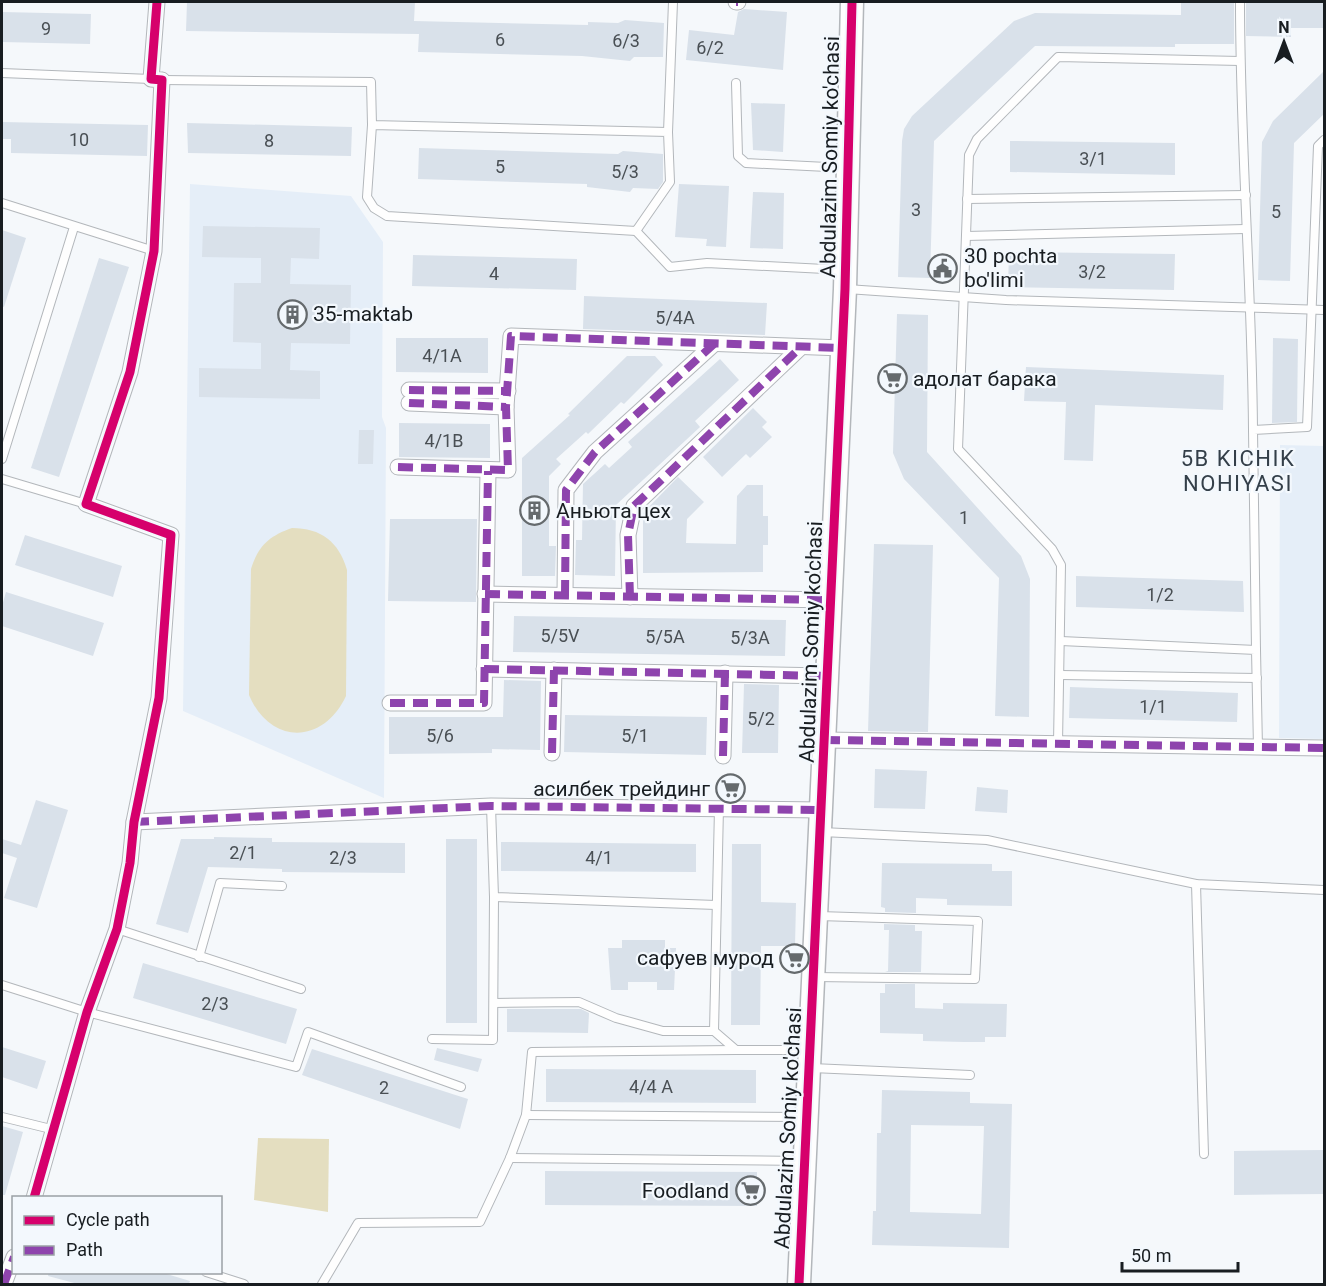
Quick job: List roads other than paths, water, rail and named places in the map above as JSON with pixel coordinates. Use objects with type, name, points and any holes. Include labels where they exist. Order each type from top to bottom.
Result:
[{"type":"street","points":[[34,1196],[87,1012],[117,929],[130,863],[134,822],[159,698],[171,535],[86,504],[130,372],[154,251],[157,2]]},
{"type":"street","name":"Abdulazim Somiy ko'chasi","points":[[799,1284],[845,280],[852,2]]},
{"type":"street","points":[[398,467],[508,470],[506,407],[511,336],[842,348]]},
{"type":"street","points":[[565,595],[566,490],[595,452],[652,397],[714,344]]},
{"type":"street","points":[[630,597],[628,535],[634,506],[801,347]]},
{"type":"street","points":[[506,407],[409,396],[508,391]]},
{"type":"street","points":[[390,703],[484,703],[488,471]]},
{"type":"street","points":[[485,594],[829,600]]},
{"type":"street","points":[[484,669],[828,676]]},
{"type":"street","points":[[552,753],[554,670]]},
{"type":"street","points":[[723,756],[725,673]]},
{"type":"street","points":[[825,740],[1324,748]]},
{"type":"street","points":[[134,822],[491,806],[719,808],[822,821]]},
{"type":"street","points":[[4,1284],[12,1262]]},
{"type":"lane","points":[[636,231],[670,182],[668,132],[673,2]]},
{"type":"lane","points":[[1240,2],[1245,229],[1252,308],[1258,748]]},
{"type":"lane","points":[[1059,742],[1061,565],[1052,549],[958,449],[969,155],[977,138],[1058,57],[1240,61]]},
{"type":"lane","points":[[2,73],[156,79],[371,82],[372,125],[366,197],[374,208],[387,216],[636,231],[670,267],[707,263],[1006,300],[1324,310]]},
{"type":"lane","points":[[736,83],[738,156],[746,163],[849,168]]},
{"type":"lane","points":[[372,125],[668,132]]},
{"type":"lane","points":[[1253,430],[1307,427],[1318,146],[1324,140]]},
{"type":"lane","points":[[967,199],[1246,195]]},
{"type":"lane","points":[[2,203],[154,251]]},
{"type":"lane","points":[[2,459],[74,227]]},
{"type":"lane","points":[[966,236],[1245,229]]},
{"type":"lane","points":[[1315,233],[1324,233]]},
{"type":"lane","points":[[2,479],[86,504]]},
{"type":"lane","points":[[1061,641],[1256,650]]},
{"type":"lane","points":[[1061,675],[1257,678]]},
{"type":"lane","points":[[432,1039],[493,1040],[494,897],[491,806]]},
{"type":"lane","points":[[714,1031],[719,808]]},
{"type":"lane","points":[[822,821],[987,840],[1196,884],[1324,890]]},
{"type":"lane","points":[[199,957],[220,883],[282,886]]},
{"type":"lane","points":[[1196,884],[1204,1154]]},
{"type":"lane","points":[[494,897],[716,905]]},
{"type":"lane","points":[[813,977],[975,979],[978,921],[816,916]]},
{"type":"lane","points":[[117,929],[301,989]]},
{"type":"lane","points":[[2,985],[87,1012],[296,1067],[308,1032],[461,1087]]},
{"type":"lane","points":[[494,1003],[579,1002],[616,1018],[663,1031],[714,1031],[736,1050]]},
{"type":"lane","points":[[322,1284],[358,1223],[480,1222],[510,1158],[526,1115],[532,1052],[736,1050],[970,1075]]},
{"type":"lane","points":[[526,1115],[806,1117]]},
{"type":"lane","points":[[2,1117],[55,1130]]},
{"type":"lane","points":[[510,1158],[804,1161]]},
{"type":"lane","points":[[212,1274],[244,1284]]},
{"type":"place","name":"30 pochta bo'limi","points":[[943,268]]},
{"type":"place","name":"35-maktab","points":[[292,314]]},
{"type":"place","name":"адолат барака","points":[[892,379]]},
{"type":"place","name":"Аньюта цех","points":[[535,511]]},
{"type":"place","name":"асилбек трейдинг","points":[[731,789]]},
{"type":"place","name":"сафуев мурод","points":[[795,958]]},
{"type":"place","name":"Foodland","points":[[750,1191]]},
{"type":"district","name":"5B KICHIK NOHIYASI","points":[[1238,470]]}]
